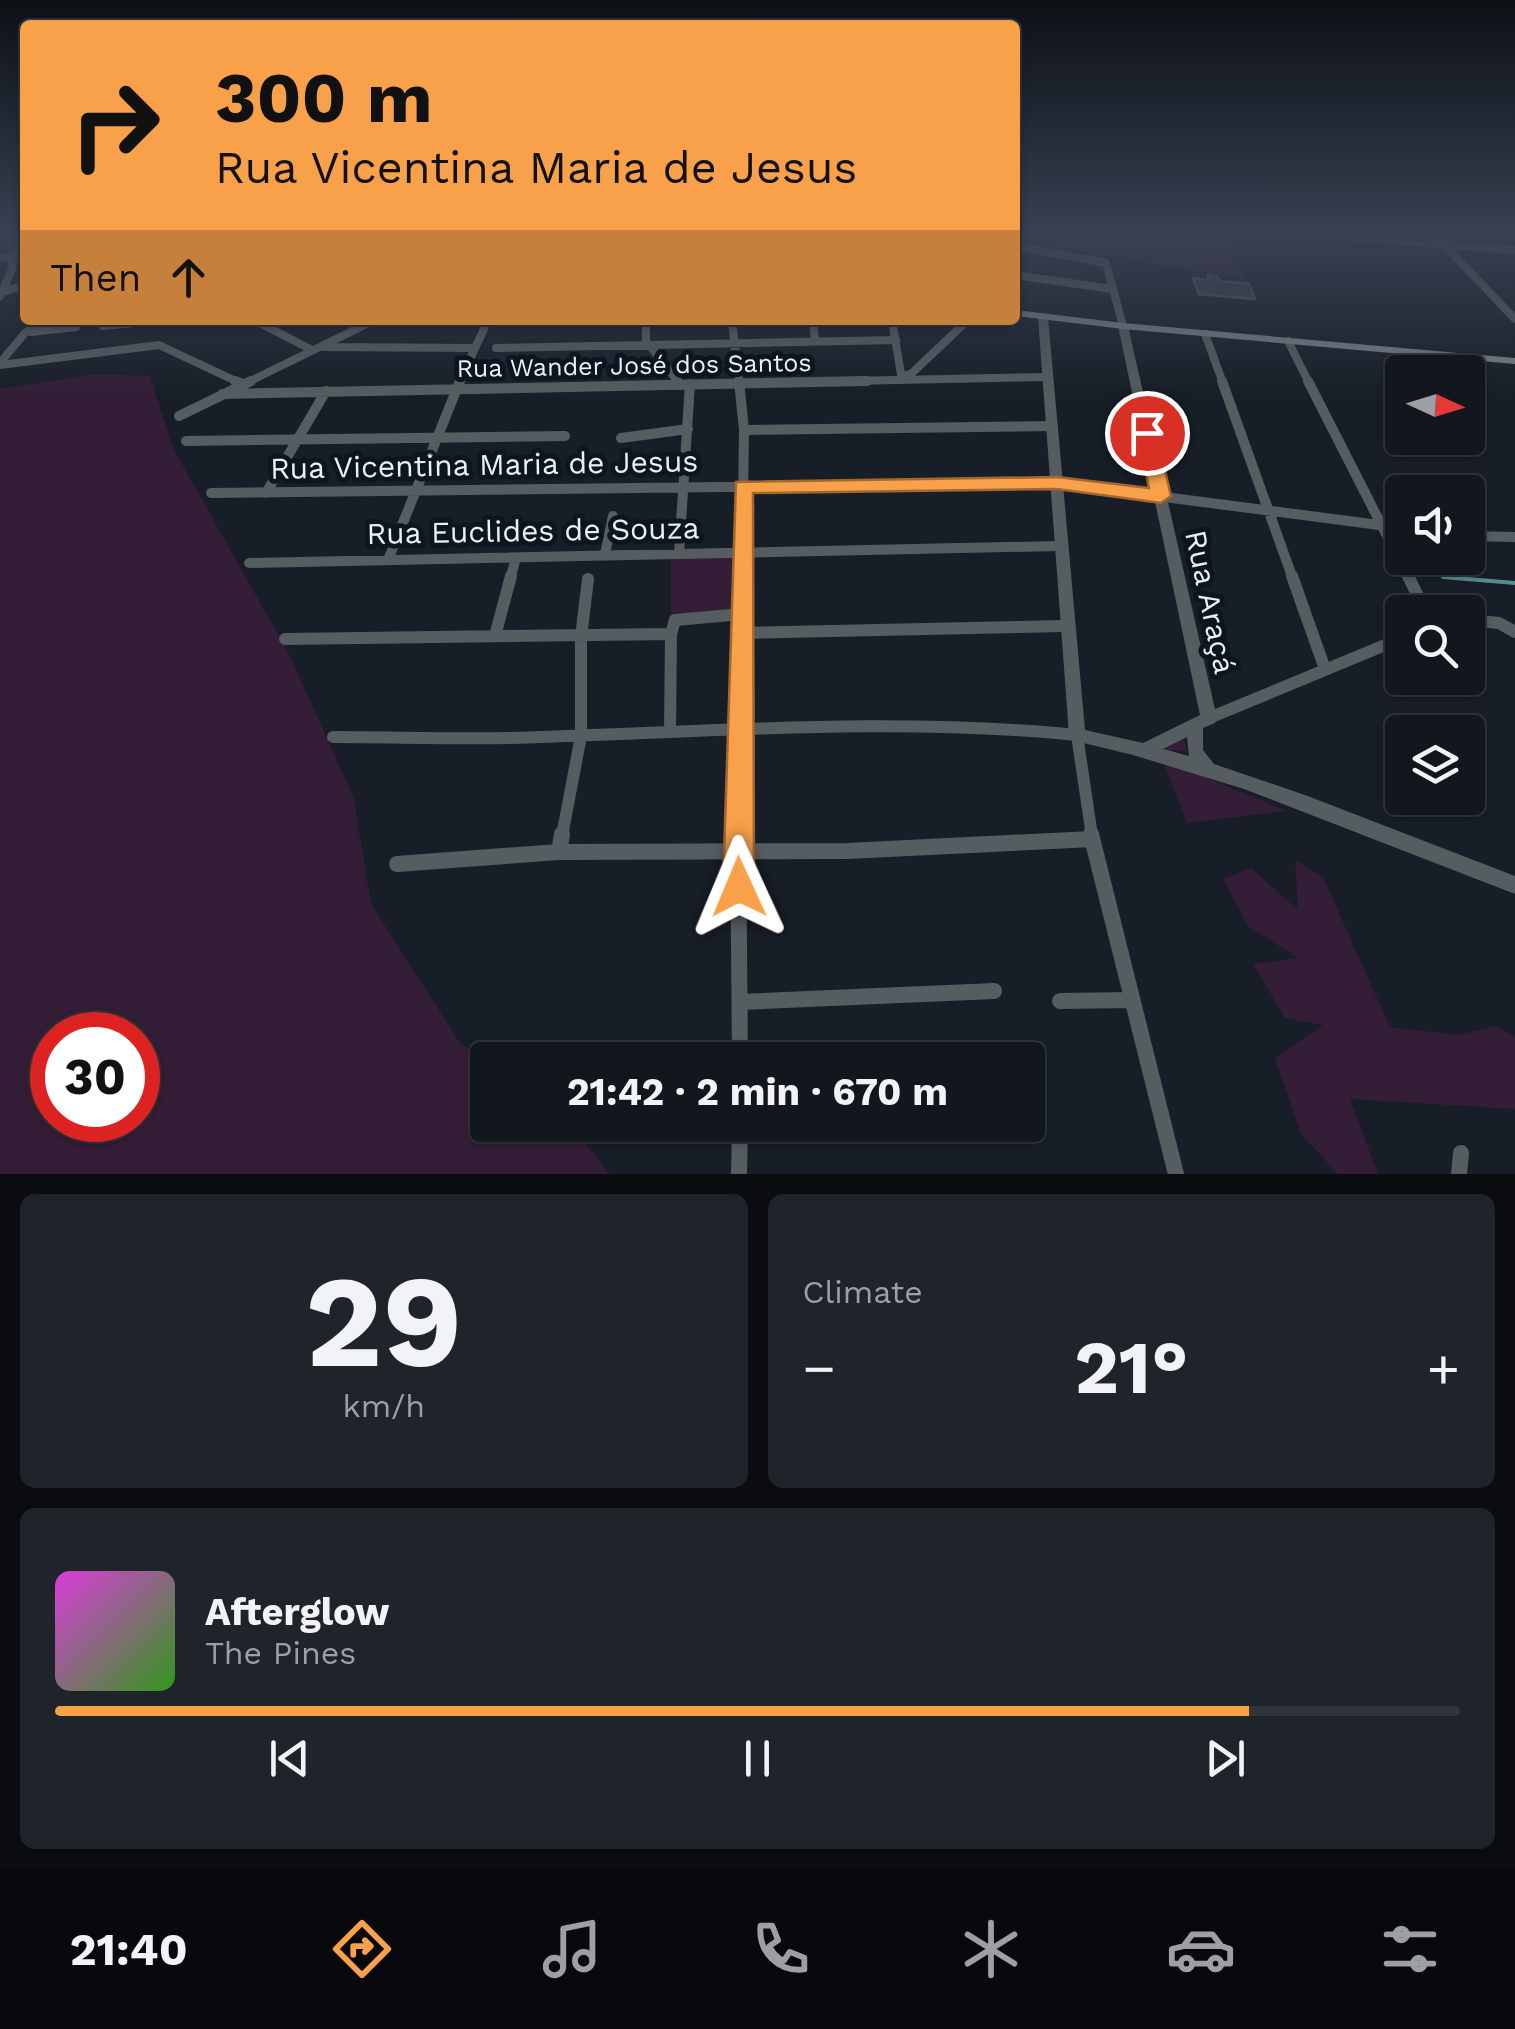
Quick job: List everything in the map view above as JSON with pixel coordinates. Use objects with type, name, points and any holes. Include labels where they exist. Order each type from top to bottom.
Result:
[{"type":"main road","points":[[1020,313],[1205,334],[1515,361]]},
{"type":"street","points":[[1104,289],[1112,290]]},
{"type":"street","points":[[1486,289],[1515,319]]},
{"type":"street","name":"Rua Araçá","points":[[1112,290],[1161,496],[1202,722],[1195,752],[1208,768]]},
{"type":"street","points":[[1043,317],[1065,626],[1092,839],[1176,1174]]},
{"type":"street","points":[[0,364],[25,333],[37,325]]},
{"type":"street","points":[[103,326],[122,325]]},
{"type":"street","points":[[265,325],[315,348],[475,348]]},
{"type":"street","points":[[179,416],[365,325]]},
{"type":"street","points":[[388,560],[434,438],[486,325]]},
{"type":"street","points":[[646,325],[648,344],[685,384],[688,429],[680,488],[678,553]]},
{"type":"street","points":[[732,325],[744,430],[738,848],[740,1042]]},
{"type":"street","points":[[813,325],[814,340]]},
{"type":"street","points":[[893,325],[902,378],[963,325]]},
{"type":"street","points":[[25,333],[76,327]]},
{"type":"street","points":[[1205,334],[1325,668]]},
{"type":"street","points":[[496,348],[896,340]]},
{"type":"street","points":[[1288,340],[1417,595]]},
{"type":"street","points":[[0,364],[141,345],[170,348],[240,383]]},
{"type":"street","name":"Rua Wander José dos Santos","points":[[222,394],[1047,377]]},
{"type":"street","points":[[266,493],[326,391]]},
{"type":"street","points":[[744,430],[1052,426]]},
{"type":"street","points":[[621,438],[688,429]]},
{"type":"street","points":[[186,442],[565,436]]},
{"type":"street","name":"Rua Vicentina Maria de Jesus","points":[[211,493],[1057,483],[1385,525]]},
{"type":"street","points":[[605,554],[613,516]]},
{"type":"street","points":[[1485,536],[1515,537]]},
{"type":"street","name":"Rua Euclides de Souza","points":[[249,563],[1059,546]]},
{"type":"street","points":[[495,636],[516,558]]},
{"type":"street","points":[[559,852],[581,736],[582,637],[588,579]]},
{"type":"street","points":[[670,732],[671,634],[675,620],[742,614]]},
{"type":"street","points":[[1485,622],[1515,632]]},
{"type":"street","points":[[742,632],[1065,626]]},
{"type":"street","points":[[284,639],[671,634]]},
{"type":"street","points":[[1147,749],[1385,645]]},
{"type":"street","points":[[333,736],[581,736],[741,727],[977,726],[1077,735],[1147,749],[1208,768],[1515,885]]},
{"type":"street","points":[[397,864],[559,852],[847,850],[1092,839]]},
{"type":"street","points":[[741,1002],[994,991]]},
{"type":"street","points":[[1060,1001],[1130,1000]]},
{"type":"street","points":[[739,1174],[740,1142]]},
{"type":"shaded area","points":[[94,374],[150,376],[173,448],[289,654],[353,796],[371,904],[460,1043],[470,1049],[470,1142],[584,1142],[610,1174],[0,1174],[0,389]]},
{"type":"shaded area","points":[[737,554],[737,611],[671,614],[671,558]]},
{"type":"shaded area","points":[[1183,739],[1188,752],[1171,750],[1185,769],[1287,811],[1187,823],[1163,761],[1167,746]]},
{"type":"shaded area","points":[[1295,860],[1323,877],[1390,1027],[1458,1035],[1497,1026],[1515,1037],[1515,1109],[1350,1099],[1378,1174],[1338,1174],[1301,1134],[1275,1058],[1323,1025],[1285,1018],[1253,964],[1298,958],[1248,926],[1223,879],[1251,868],[1298,910]]},
{"type":"building","points":[[1197,289],[1251,289],[1255,299],[1199,294]]},
{"type":"waterway","points":[[1443,577],[1515,583]]},
{"type":"route","points":[[739,887],[743,486],[1057,483],[1161,496],[1147,433]]}]
